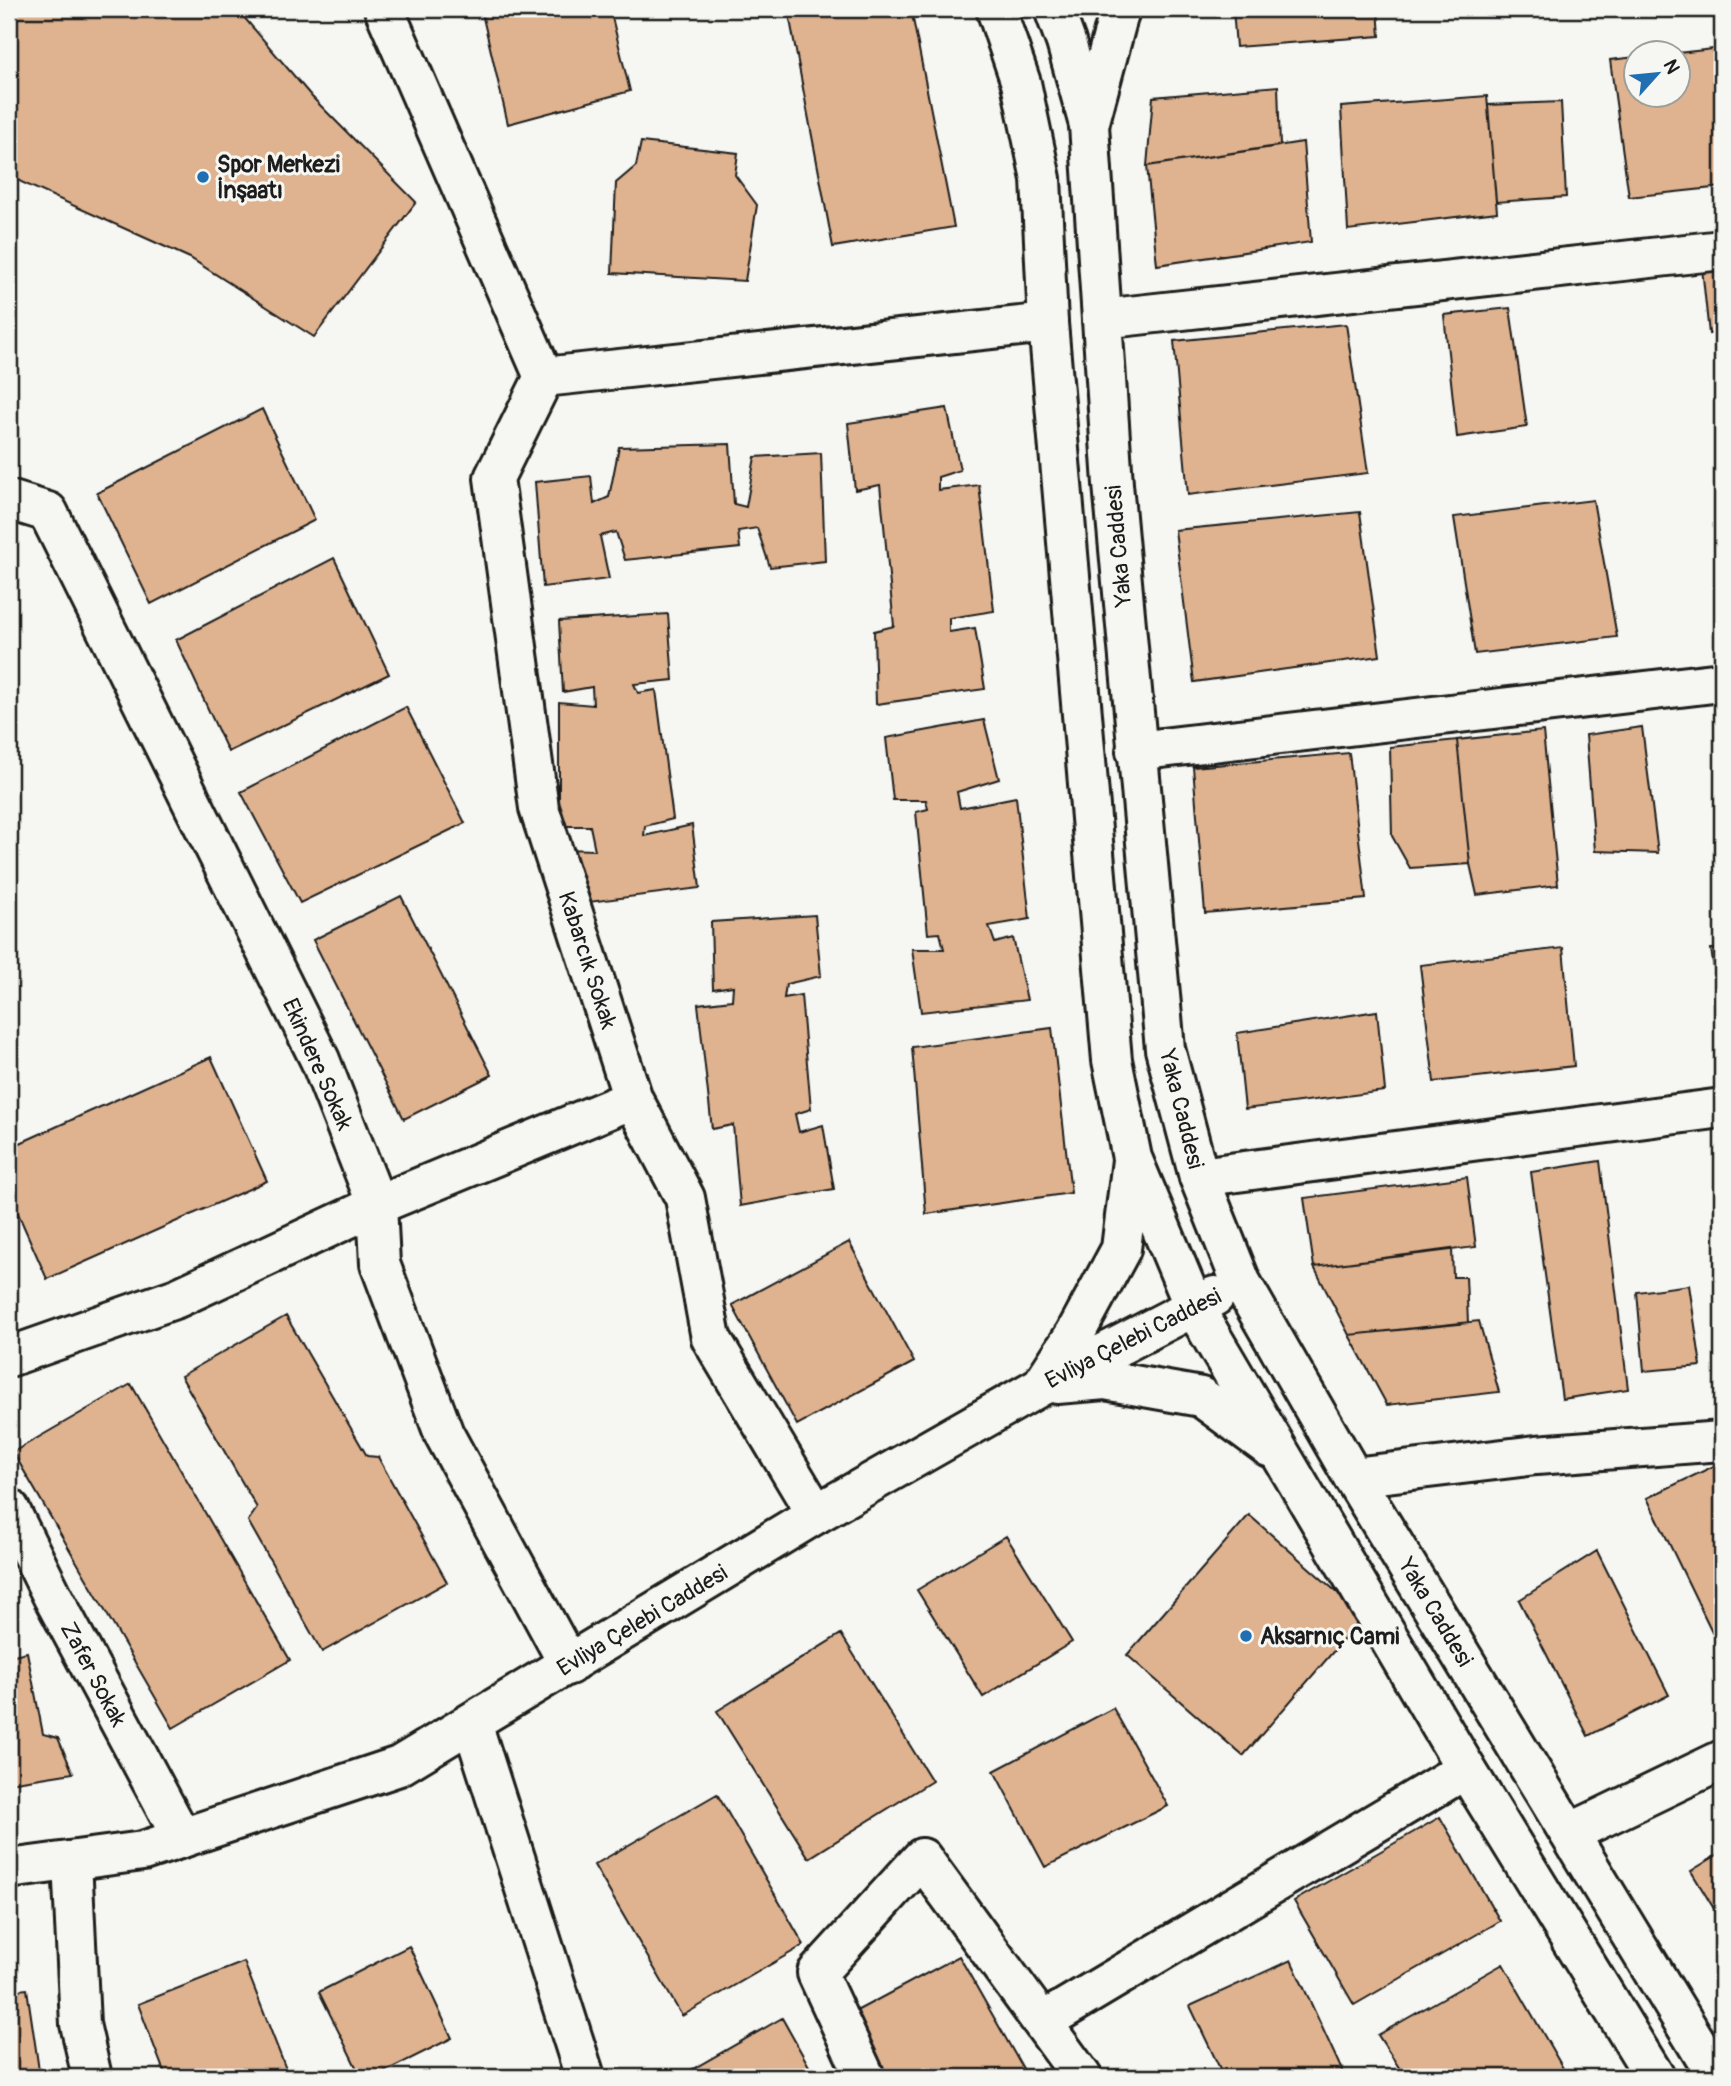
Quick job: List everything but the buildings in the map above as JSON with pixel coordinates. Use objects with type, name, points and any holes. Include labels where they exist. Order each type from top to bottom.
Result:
[{"type":"street","points":[[384,9],[544,377],[1048,323]]},
{"type":"street","points":[[996,9],[1021,83],[1041,179],[1048,323],[1112,1060],[1132,1158],[1194,1307],[1466,1769],[1655,2077]]},
{"type":"street","name":"Yaka Caddesi","points":[[1054,9],[1089,125],[1113,484],[1165,1049],[1199,1177],[1241,1282],[1353,1476],[1717,2077]]},
{"type":"street","points":[[1089,125],[1119,9]]},
{"type":"street","points":[[1102,319],[1722,250]]},
{"type":"street","name":"Kabarcık Sokak","points":[[544,377],[494,478],[539,808],[633,1099],[685,1198],[711,1338],[816,1514]]},
{"type":"street","name":"Ekindere Sokak","points":[[9,500],[48,512],[320,1060],[377,1205],[380,1264],[444,1434],[569,1665]]},
{"type":"street","points":[[1136,751],[1722,681]]},
{"type":"street","points":[[9,1357],[177,1298],[377,1205],[633,1099]]},
{"type":"street","points":[[1199,1177],[1722,1108]]},
{"type":"street","points":[[1041,1386],[1074,1334],[1121,1249],[1132,1158]]},
{"type":"street","name":"Evliya Çelebi Caddesi","points":[[9,1870],[143,1852],[399,1766],[816,1514],[1041,1386],[1241,1282]]},
{"type":"street","points":[[1041,1386],[1105,1380],[1201,1397],[1284,1457]]},
{"type":"street","points":[[1353,1476],[1536,1455],[1722,1441]]},
{"type":"street","name":"Zafer Sokak","points":[[9,1508],[53,1597],[183,1839]]},
{"type":"street","points":[[472,1723],[585,2077]]},
{"type":"street","points":[[1570,1833],[1722,1760]]},
{"type":"street","points":[[1042,2022],[1466,1769]]},
{"type":"street","points":[[865,2077],[817,1973],[922,1858],[1082,2077]]},
{"type":"street","points":[[72,1861],[80,2024],[92,2077]]},
{"type":"place","name":"Spor Merkezi İnşaatı","points":[[203,177]]},
{"type":"place","name":"Aksarnıç Cami","points":[[1246,1636]]}]
